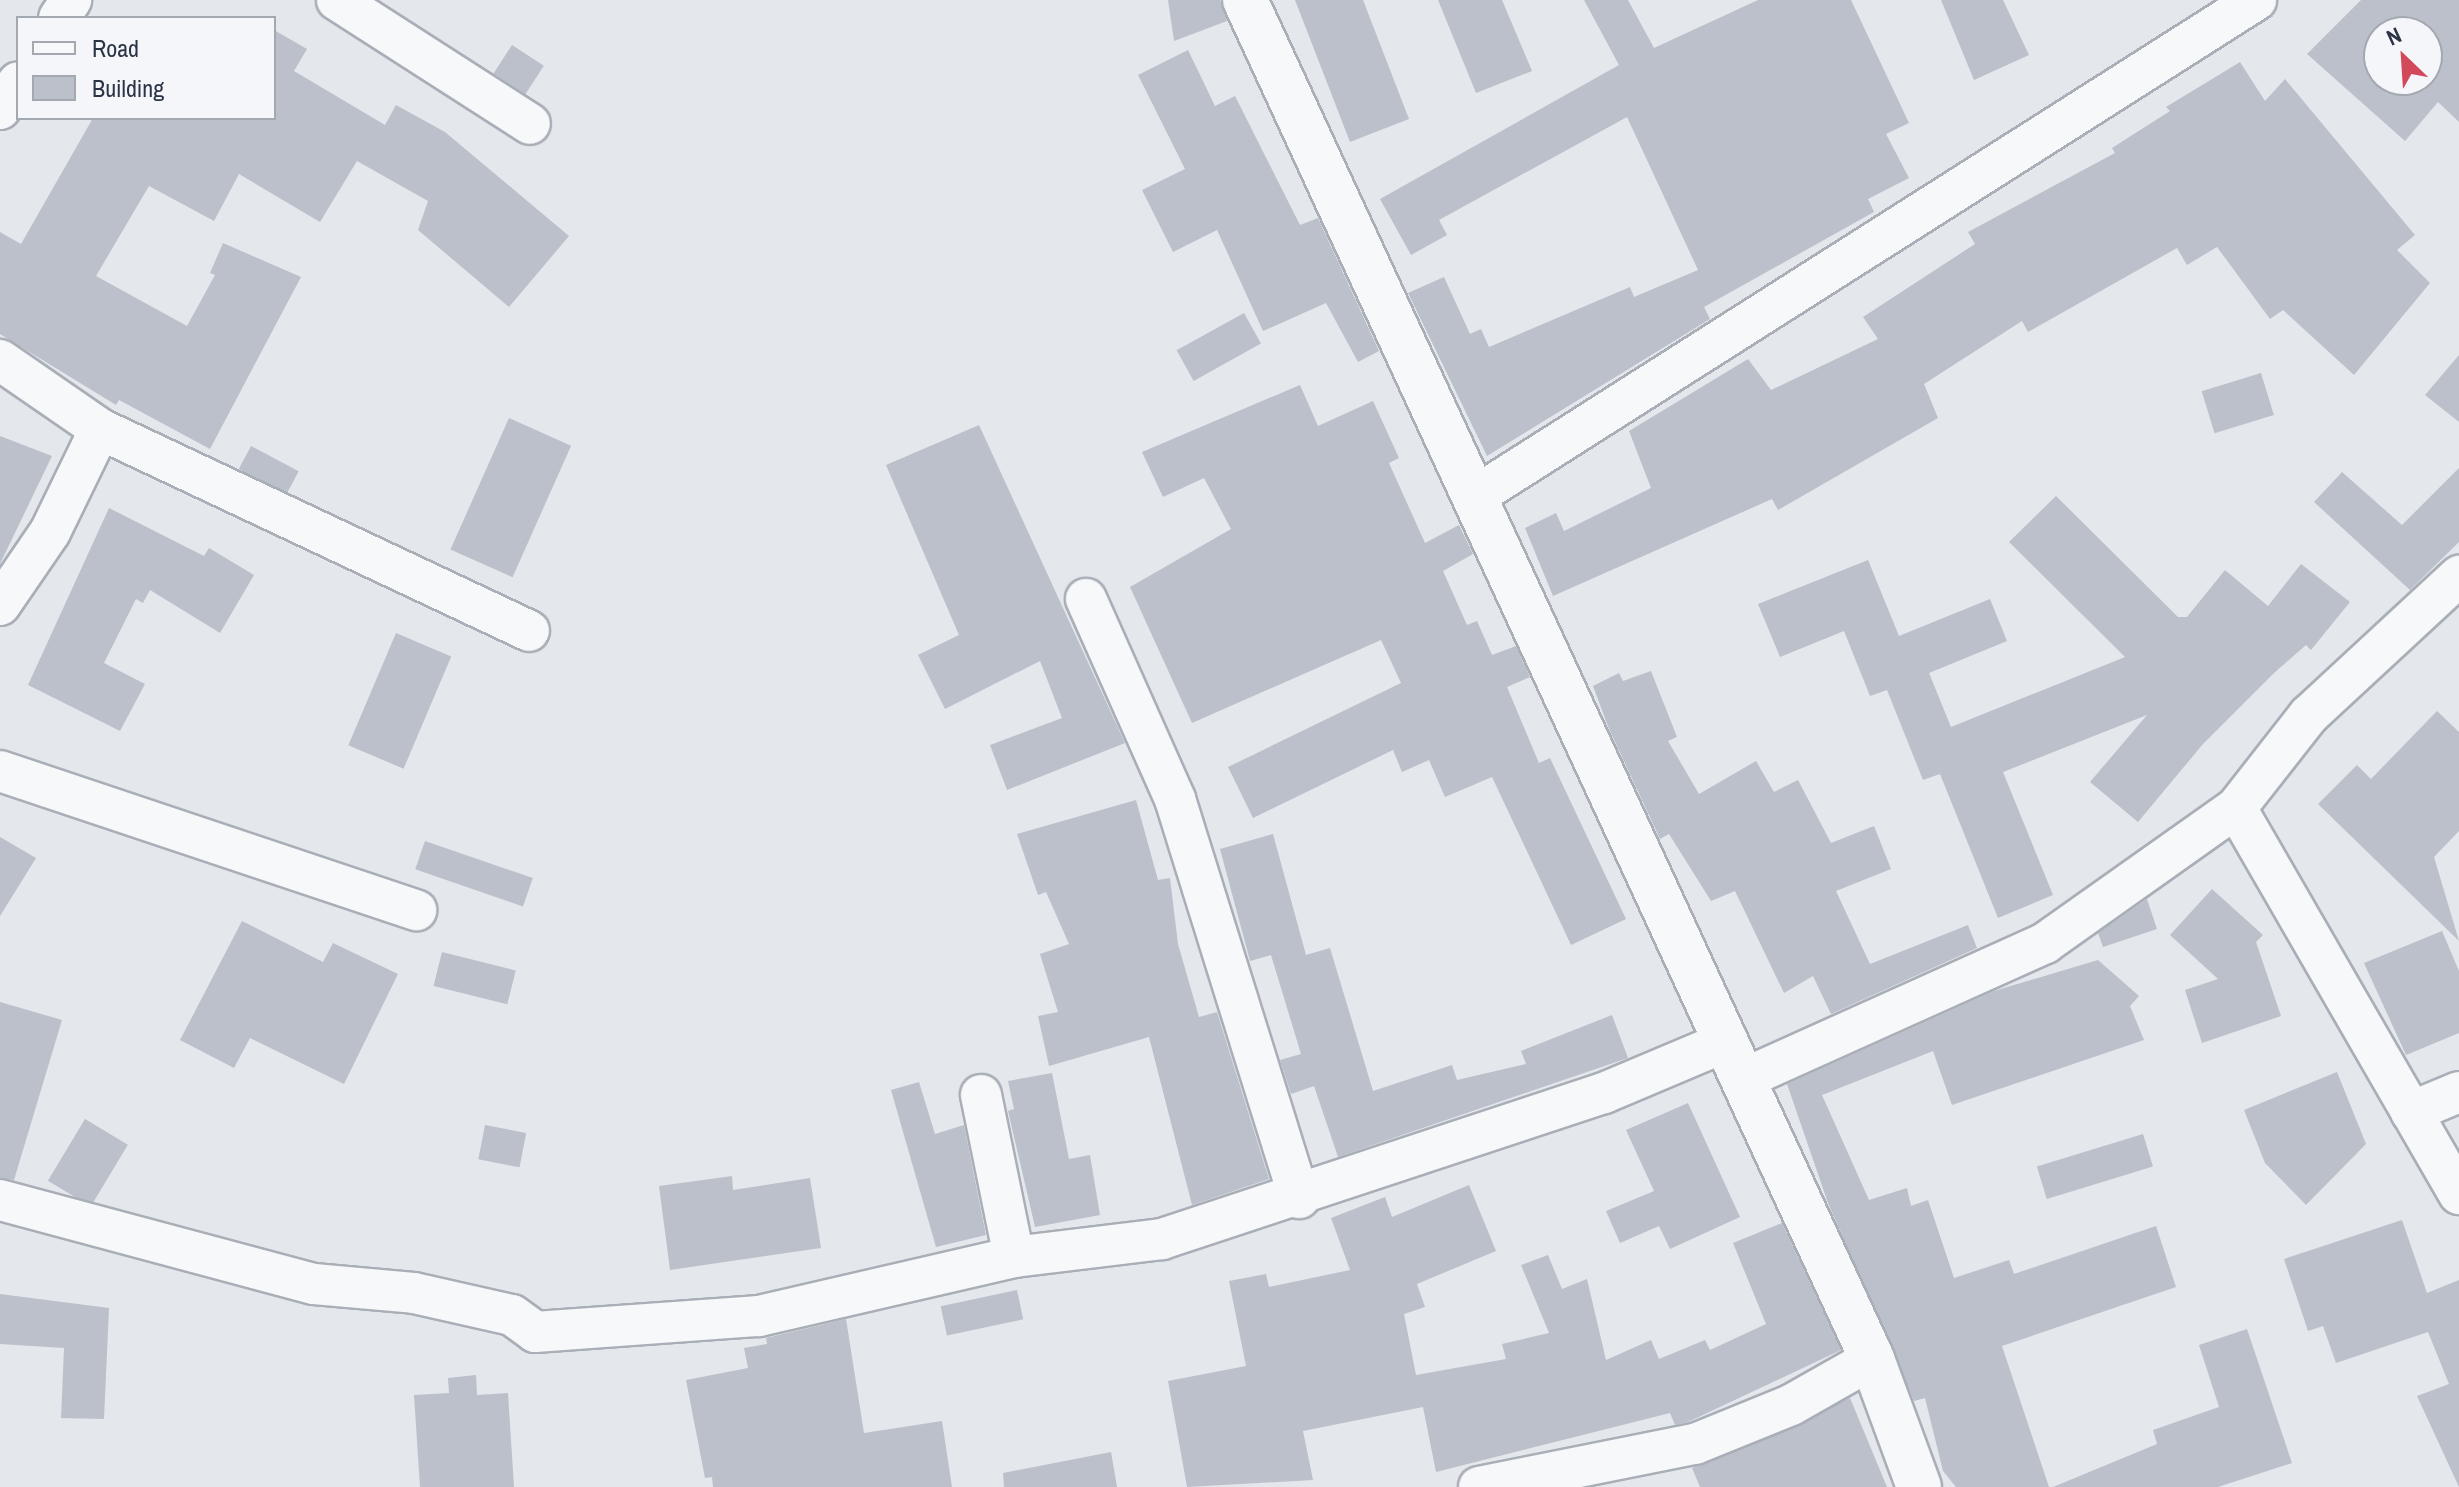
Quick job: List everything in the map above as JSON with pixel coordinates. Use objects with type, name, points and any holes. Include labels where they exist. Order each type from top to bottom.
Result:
[{"type":"street","points":[[337,0],[530,124]]},
{"type":"street","points":[[1245,0],[1477,495],[1872,1359],[1919,1487]]},
{"type":"street","points":[[1477,495],[2256,0]]},
{"type":"street","points":[[0,109],[16,85]]},
{"type":"street","points":[[0,360],[100,429],[529,631]]},
{"type":"street","points":[[0,605],[50,532],[100,429]]},
{"type":"street","points":[[0,1200],[314,1284],[414,1293],[524,1323],[759,1316],[1014,1257],[1162,1239],[1299,1198],[1604,1093],[1735,1060],[2045,943],[2236,808],[2309,715],[2459,576]]},
{"type":"street","points":[[1086,599],[1175,799],[1299,1198]]},
{"type":"street","points":[[0,771],[416,910]]},
{"type":"street","points":[[2236,808],[2459,1194]]},
{"type":"street","points":[[2411,1112],[2459,1092]]},
{"type":"street","points":[[981,1095],[1014,1257]]},
{"type":"street","points":[[1479,1487],[1695,1444],[1791,1405],[1872,1359]]},
{"type":"building","points":[[1168,0],[1220,0],[1227,21],[1174,41]]},
{"type":"building","points":[[1295,0],[1363,0],[1409,119],[1350,142]]},
{"type":"building","points":[[1438,0],[1502,0],[1532,71],[1476,93]]},
{"type":"building","points":[[1584,0],[1628,0],[1654,48],[1758,0],[1851,0],[1909,123],[1886,134],[1909,178],[1868,199],[1874,212],[1704,307],[1710,319],[1487,456],[1408,293],[1444,277],[1470,334],[1481,329],[1489,347],[1630,287],[1634,297],[1698,270],[1627,117],[1439,220],[1447,235],[1411,255],[1380,199],[1619,65]]},
{"type":"building","points":[[1941,0],[2003,0],[2029,55],[1974,80]]},
{"type":"building","points":[[2361,0],[2459,0],[2459,122],[2438,102],[2405,141],[2307,54]]},
{"type":"building","points":[[276,31],[307,49],[294,71],[385,125],[396,105],[445,132],[569,236],[509,307],[418,230],[428,201],[357,161],[320,222],[239,174],[214,221],[149,186],[96,276],[187,326],[215,275],[210,273],[223,243],[301,277],[210,449],[119,400],[116,405],[0,334],[0,232],[21,244],[92,120],[276,120]]},
{"type":"building","points":[[512,45],[544,66],[525,94],[493,74]]},
{"type":"building","points":[[1188,50],[1215,106],[1235,96],[1300,225],[1318,218],[1379,351],[1358,362],[1326,303],[1263,331],[1217,230],[1173,252],[1142,190],[1185,169],[1138,75]]},
{"type":"building","points":[[2240,62],[2265,101],[2285,79],[2415,235],[2397,250],[2430,283],[2354,375],[2283,310],[2270,319],[2217,247],[2187,265],[2177,248],[2028,332],[2022,321],[1924,384],[1938,418],[1778,510],[1772,499],[1553,596],[1525,528],[1556,513],[1564,531],[1651,488],[1629,431],[1748,359],[1771,390],[1878,339],[1863,317],[1975,244],[1968,232],[2115,153],[2112,148],[2170,111],[2166,107]]},
{"type":"building","points":[[1244,313],[1261,344],[1194,381],[1177,350]]},
{"type":"building","points":[[2459,355],[2459,422],[2425,395]]},
{"type":"building","points":[[2261,373],[2274,415],[2215,433],[2202,391]]},
{"type":"building","points":[[1300,385],[1318,426],[1373,401],[1399,458],[1389,463],[1425,543],[1459,525],[1473,554],[1443,571],[1467,625],[1477,621],[1492,655],[1516,646],[1530,677],[1507,687],[1539,763],[1550,758],[1626,919],[1571,945],[1492,777],[1445,797],[1429,760],[1402,772],[1393,750],[1253,818],[1228,767],[1401,683],[1381,640],[1192,723],[1130,587],[1231,529],[1204,478],[1163,497],[1142,452]]},
{"type":"building","points":[[509,418],[571,446],[513,577],[450,550]]},
{"type":"building","points":[[979,425],[1125,743],[1007,790],[990,745],[1062,718],[1040,661],[945,709],[918,655],[959,635],[886,465]]},
{"type":"building","points":[[0,436],[52,456],[0,564]]},
{"type":"building","points":[[251,446],[299,471],[286,494],[239,469]]},
{"type":"building","points":[[2459,468],[2459,542],[2410,590],[2314,502],[2342,472],[2402,525]]},
{"type":"building","points":[[2056,496],[2178,617],[2187,617],[2225,570],[2268,606],[2301,564],[2350,602],[2311,650],[2306,645],[2203,744],[2138,822],[2090,782],[2147,715],[2003,772],[2053,895],[1998,918],[1940,774],[1923,780],[1887,690],[1870,696],[1844,631],[1780,657],[1758,604],[1868,560],[1899,636],[1990,599],[2007,641],[1929,673],[1951,727],[2125,657],[2009,542]]},
{"type":"building","points":[[109,508],[204,556],[209,548],[254,575],[220,633],[150,590],[143,603],[136,599],[104,663],[145,684],[120,731],[28,685]]},
{"type":"building","points":[[396,633],[451,656],[404,769],[348,745]]},
{"type":"building","points":[[1651,671],[1677,737],[1668,741],[1699,794],[1756,761],[1774,792],[1798,780],[1831,843],[1874,826],[1891,869],[1836,891],[1870,964],[1968,925],[1977,948],[1831,1014],[1813,976],[1784,993],[1735,891],[1711,901],[1669,834],[1660,839],[1609,729],[1593,686],[1619,673],[1623,681]]},
{"type":"building","points":[[2437,711],[2459,732],[2459,831],[2434,857],[2459,941],[2318,804],[2357,765],[2371,779]]},
{"type":"building","points":[[1136,800],[1158,880],[1170,878],[1178,944],[1199,1017],[1217,1012],[1269,1179],[1192,1205],[1149,1037],[1049,1066],[1038,1016],[1058,1012],[1040,954],[1069,944],[1046,892],[1038,895],[1017,834]]},
{"type":"building","points":[[1273,834],[1306,955],[1330,948],[1373,1091],[1452,1065],[1457,1080],[1526,1064],[1521,1051],[1612,1015],[1628,1058],[1338,1157],[1314,1086],[1291,1094],[1280,1060],[1301,1054],[1271,955],[1250,961],[1220,849]]},
{"type":"building","points":[[0,837],[36,858],[0,916]]},
{"type":"building","points":[[425,841],[533,878],[523,906],[415,869]]},
{"type":"building","points":[[2212,889],[2263,935],[2256,942],[2281,1016],[2202,1043],[2185,990],[2218,979],[2170,935]]},
{"type":"building","points":[[2147,899],[2157,929],[2103,947],[2098,933]]},
{"type":"building","points":[[242,921],[323,962],[333,943],[398,974],[344,1084],[250,1038],[234,1068],[180,1040]]},
{"type":"building","points":[[2442,931],[2459,971],[2459,1033],[2406,1055],[2364,963]]},
{"type":"building","points":[[442,952],[516,970],[507,1004],[434,986]]},
{"type":"building","points":[[2098,960],[2139,996],[2130,1006],[2144,1040],[1952,1105],[1933,1051],[1822,1095],[1869,1200],[1907,1188],[1911,1206],[1928,1200],[1954,1278],[2009,1260],[2014,1274],[2156,1226],[2176,1287],[2002,1346],[2049,1487],[1956,1487],[1943,1471],[1925,1398],[1914,1401],[1828,1203],[1787,1084],[1994,991]]},
{"type":"building","points":[[0,1002],[62,1020],[14,1180],[0,1178]]},
{"type":"building","points":[[2337,1072],[2366,1144],[2306,1205],[2265,1163],[2244,1110]]},
{"type":"building","points":[[1052,1073],[1069,1159],[1090,1155],[1100,1215],[1035,1227],[1008,1111],[1014,1109],[1008,1081]]},
{"type":"building","points":[[919,1082],[935,1134],[964,1125],[986,1235],[936,1247],[891,1090]]},
{"type":"building","points":[[1688,1103],[1740,1217],[1670,1249],[1659,1226],[1620,1243],[1606,1211],[1654,1191],[1626,1130]]},
{"type":"building","points":[[85,1119],[128,1145],[91,1206],[48,1181]]},
{"type":"building","points":[[485,1125],[526,1133],[520,1167],[478,1159]]},
{"type":"building","points":[[2143,1134],[2153,1167],[2047,1199],[2037,1166]]},
{"type":"building","points":[[732,1176],[733,1190],[810,1178],[821,1248],[670,1270],[659,1186]]},
{"type":"building","points":[[1469,1185],[1496,1251],[1417,1284],[1425,1307],[1404,1314],[1416,1375],[1506,1359],[1502,1344],[1549,1333],[1521,1265],[1548,1255],[1562,1289],[1587,1279],[1606,1360],[1651,1340],[1659,1359],[1705,1340],[1710,1350],[1766,1324],[1733,1243],[1782,1223],[1841,1350],[1688,1422],[1675,1425],[1670,1413],[1436,1472],[1423,1407],[1303,1431],[1313,1480],[1187,1487],[1168,1381],[1246,1366],[1229,1281],[1266,1274],[1269,1287],[1350,1270],[1331,1218],[1385,1197],[1392,1217]]},
{"type":"building","points":[[2402,1220],[2427,1293],[2459,1280],[2459,1487],[2417,1396],[2449,1384],[2428,1332],[2336,1363],[2323,1326],[2308,1331],[2284,1259]]},
{"type":"building","points":[[1017,1290],[1023,1319],[947,1336],[941,1306]]},
{"type":"building","points":[[0,1294],[109,1308],[104,1419],[61,1418],[64,1348],[0,1344]]},
{"type":"building","points":[[846,1319],[864,1433],[942,1421],[952,1487],[713,1487],[712,1477],[705,1478],[686,1380],[748,1368],[744,1348],[767,1344],[766,1338]]},
{"type":"building","points":[[2247,1329],[2292,1463],[2218,1487],[2053,1487],[2157,1444],[2153,1430],[2219,1407],[2199,1345]]},
{"type":"building","points":[[476,1375],[477,1395],[508,1393],[514,1487],[420,1487],[414,1395],[449,1393],[448,1378]]},
{"type":"building","points":[[1850,1398],[1887,1487],[1700,1487],[1692,1468]]},
{"type":"building","points":[[1111,1452],[1117,1487],[1004,1487],[1003,1473]]}]
